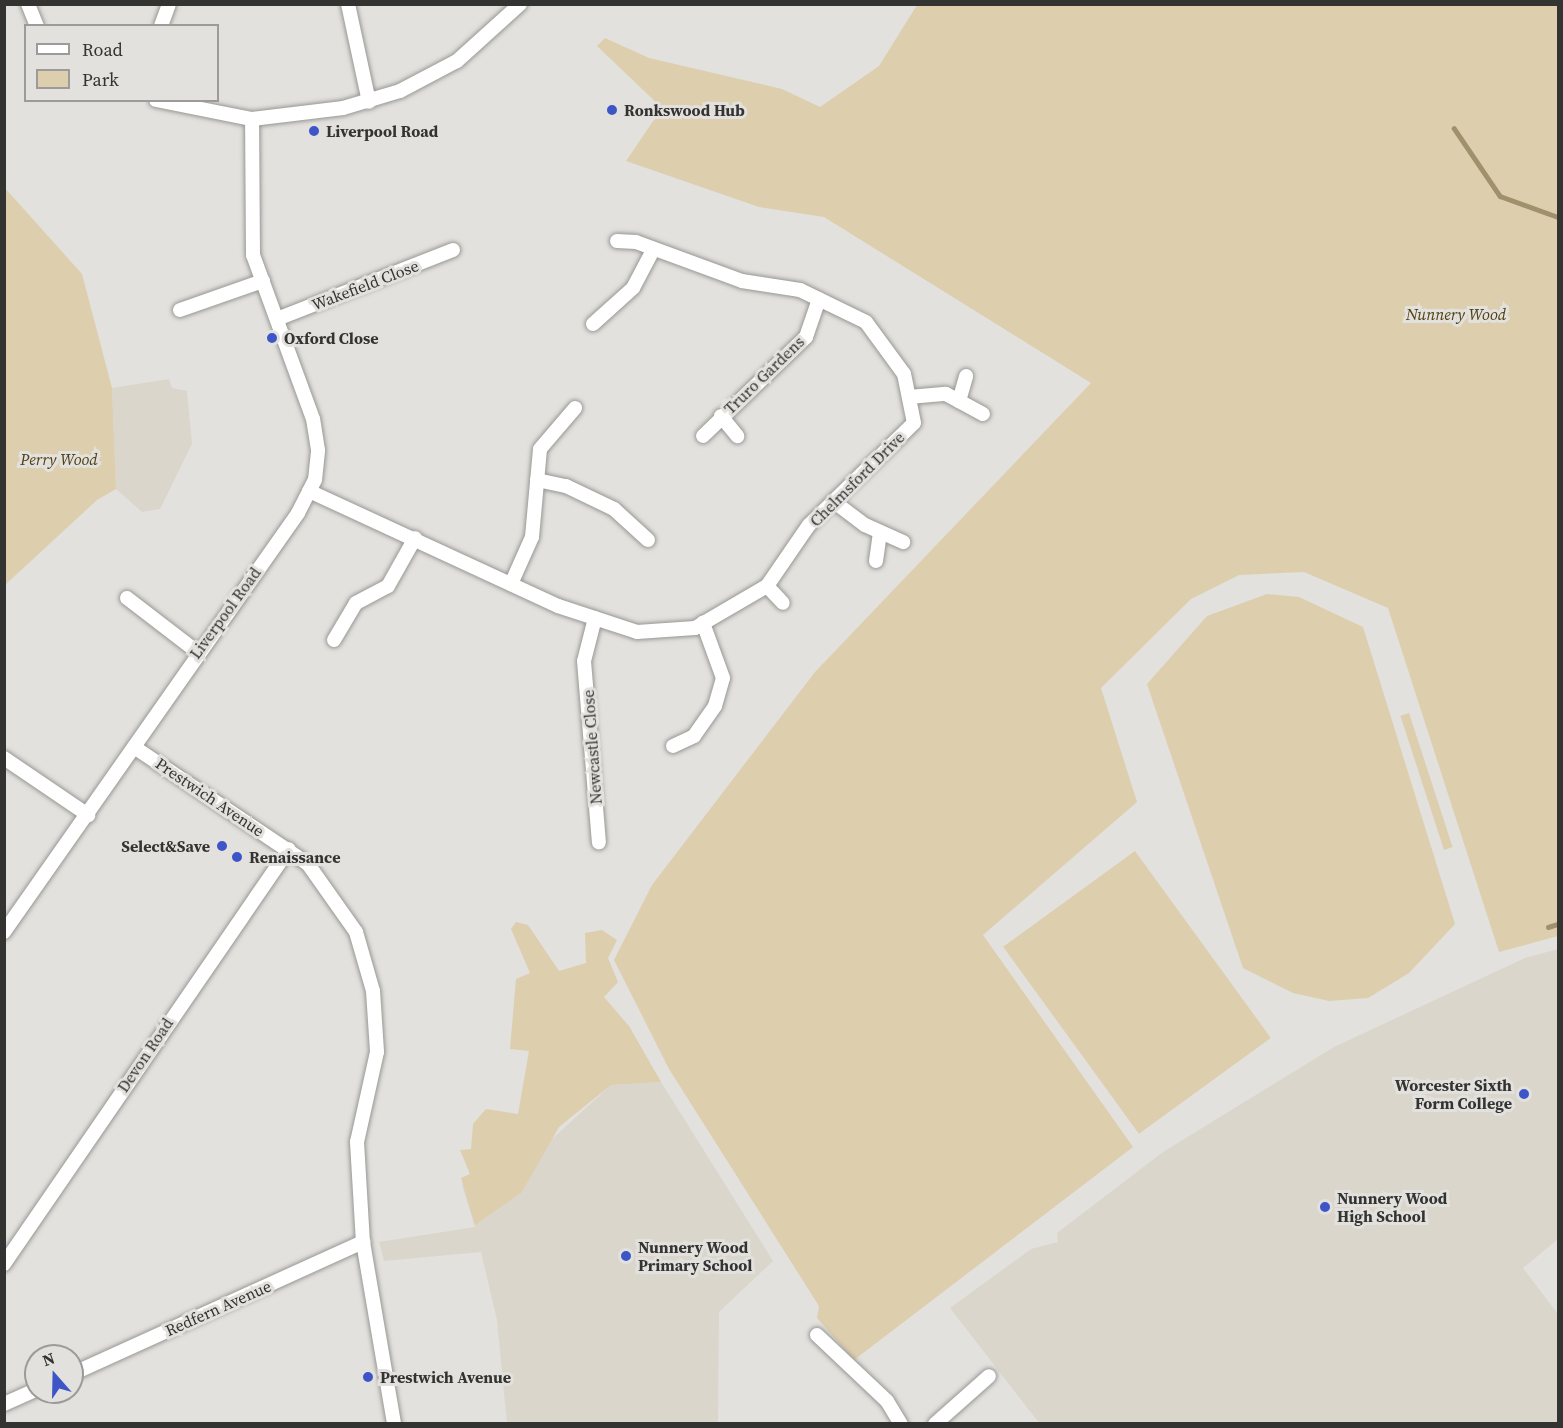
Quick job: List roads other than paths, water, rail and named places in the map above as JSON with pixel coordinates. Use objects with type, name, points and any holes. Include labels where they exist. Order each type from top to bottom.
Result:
[{"type":"street","points":[[28,4],[36,24]]},
{"type":"street","points":[[162,24],[169,4]]},
{"type":"street","points":[[348,4],[369,102]]},
{"type":"street","points":[[166,102],[252,119],[369,102],[457,61],[520,4]]},
{"type":"street","name":"Liverpool Road","points":[[4,932],[88,815],[196,651],[309,491],[318,450],[313,419],[263,280],[250,235],[252,119]]},
{"type":"street","name":"Chelmsford Drive","points":[[309,491],[511,584],[595,618],[637,632],[703,623],[767,586],[833,501],[914,423],[904,374],[866,322],[819,299],[652,252],[636,242],[617,241]]},
{"type":"street","name":"Wakefield Close","points":[[277,319],[453,250]]},
{"type":"street","points":[[593,324],[633,288],[652,252]]},
{"type":"street","points":[[180,310],[263,280]]},
{"type":"street","name":"Truro Gardens","points":[[703,436],[721,416],[806,338],[819,299]]},
{"type":"street","points":[[958,401],[966,376]]},
{"type":"street","points":[[909,397],[946,394],[983,414]]},
{"type":"street","points":[[511,584],[532,537],[540,450],[575,408]]},
{"type":"street","name":"Truro Gardens","points":[[721,416],[737,436]]},
{"type":"street","points":[[537,480],[566,486],[614,509],[648,540]]},
{"type":"street","points":[[833,501],[880,532],[903,542]]},
{"type":"street","points":[[876,561],[880,532]]},
{"type":"street","points":[[334,640],[356,603],[388,586],[415,538]]},
{"type":"street","points":[[767,586],[783,603]]},
{"type":"street","points":[[127,598],[196,651]]},
{"type":"street","name":"Newcastle Close","points":[[595,618],[584,661],[599,842]]},
{"type":"street","points":[[673,746],[694,736],[715,706],[723,678],[703,623]]},
{"type":"street","name":"Prestwich Avenue","points":[[134,747],[289,849],[344,909],[373,991],[377,1052],[357,1142],[363,1242],[394,1424]]},
{"type":"street","points":[[4,758],[88,815]]},
{"type":"street","name":"Devon Road","points":[[4,1264],[289,849]]},
{"type":"street","name":"Redfern Avenue","points":[[84,1369],[363,1242]]},
{"type":"street","points":[[817,1335],[887,1401],[901,1424]]},
{"type":"street","points":[[936,1424],[988,1376]]},
{"type":"street","points":[[6,1400],[24,1394]]},
{"type":"waterway","points":[[1454,128],[1500,196],[1558,217]]},
{"type":"waterway","points":[[1548,927],[1558,924]]},
{"type":"place","name":"Ronkswood Hub","points":[[612,110]]},
{"type":"place","name":"Liverpool Road","points":[[314,131]]},
{"type":"place","name":"Oxford Close","points":[[272,338]]},
{"type":"place","name":"Select&Save","points":[[222,846]]},
{"type":"place","name":"Renaissance","points":[[237,857]]},
{"type":"place","name":"Worcester Sixth Form College","points":[[1524,1094]]},
{"type":"place","name":"Nunnery Wood High School","points":[[1325,1207]]},
{"type":"place","name":"Nunnery Wood Primary School","points":[[626,1256]]},
{"type":"place","name":"Prestwich Avenue","points":[[368,1377]]},
{"type":"park label","name":"Nunnery Wood","points":[[1456,314]]},
{"type":"park label","name":"Perry Wood","points":[[59,459]]}]
